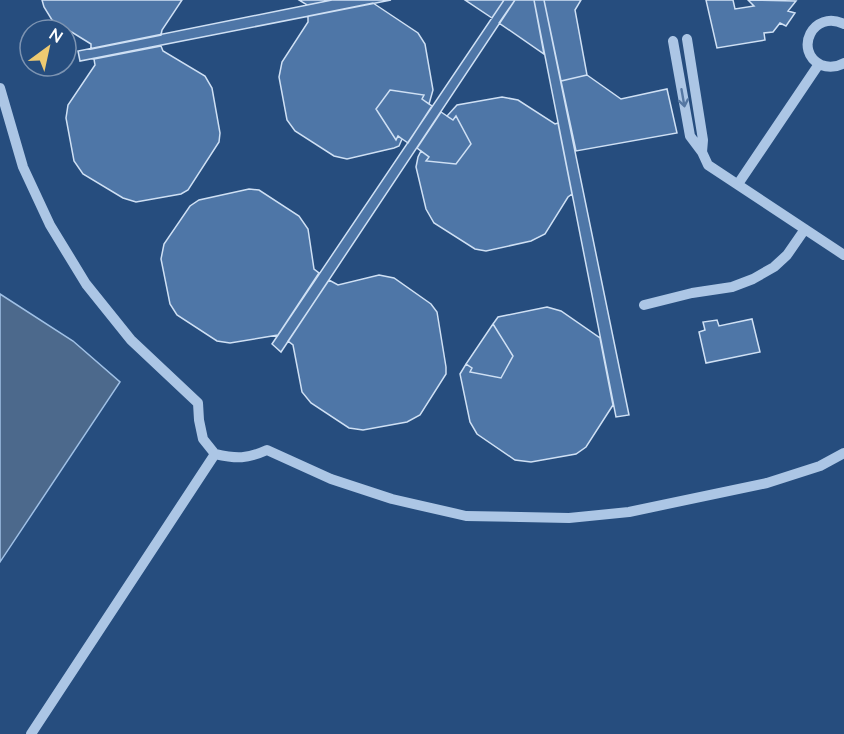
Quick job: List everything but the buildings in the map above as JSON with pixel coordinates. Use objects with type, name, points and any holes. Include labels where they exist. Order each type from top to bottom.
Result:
[{"type":"lane","points":[[844,24],[831,20],[818,24],[809,35],[808,48],[819,64],[833,67],[844,63]]},
{"type":"lane","points":[[687,39],[703,140],[702,152]]},
{"type":"lane","points":[[673,42],[690,136],[708,165],[844,255]]},
{"type":"lane","points":[[738,184],[819,64]]},
{"type":"lane","points":[[0,88],[23,167],[50,225],[86,284],[131,340],[198,403],[203,438],[215,454],[232,458],[253,456],[267,450],[331,479],[392,499],[466,516],[568,519],[629,512],[767,483],[820,466],[844,453]]},
{"type":"lane","points":[[644,305],[692,293],[732,287],[753,279],[774,267],[787,255],[805,229]]},
{"type":"lane","points":[[31,734],[215,454]]},
{"type":"water","points":[[0,294],[73,341],[120,382],[0,562]]}]
